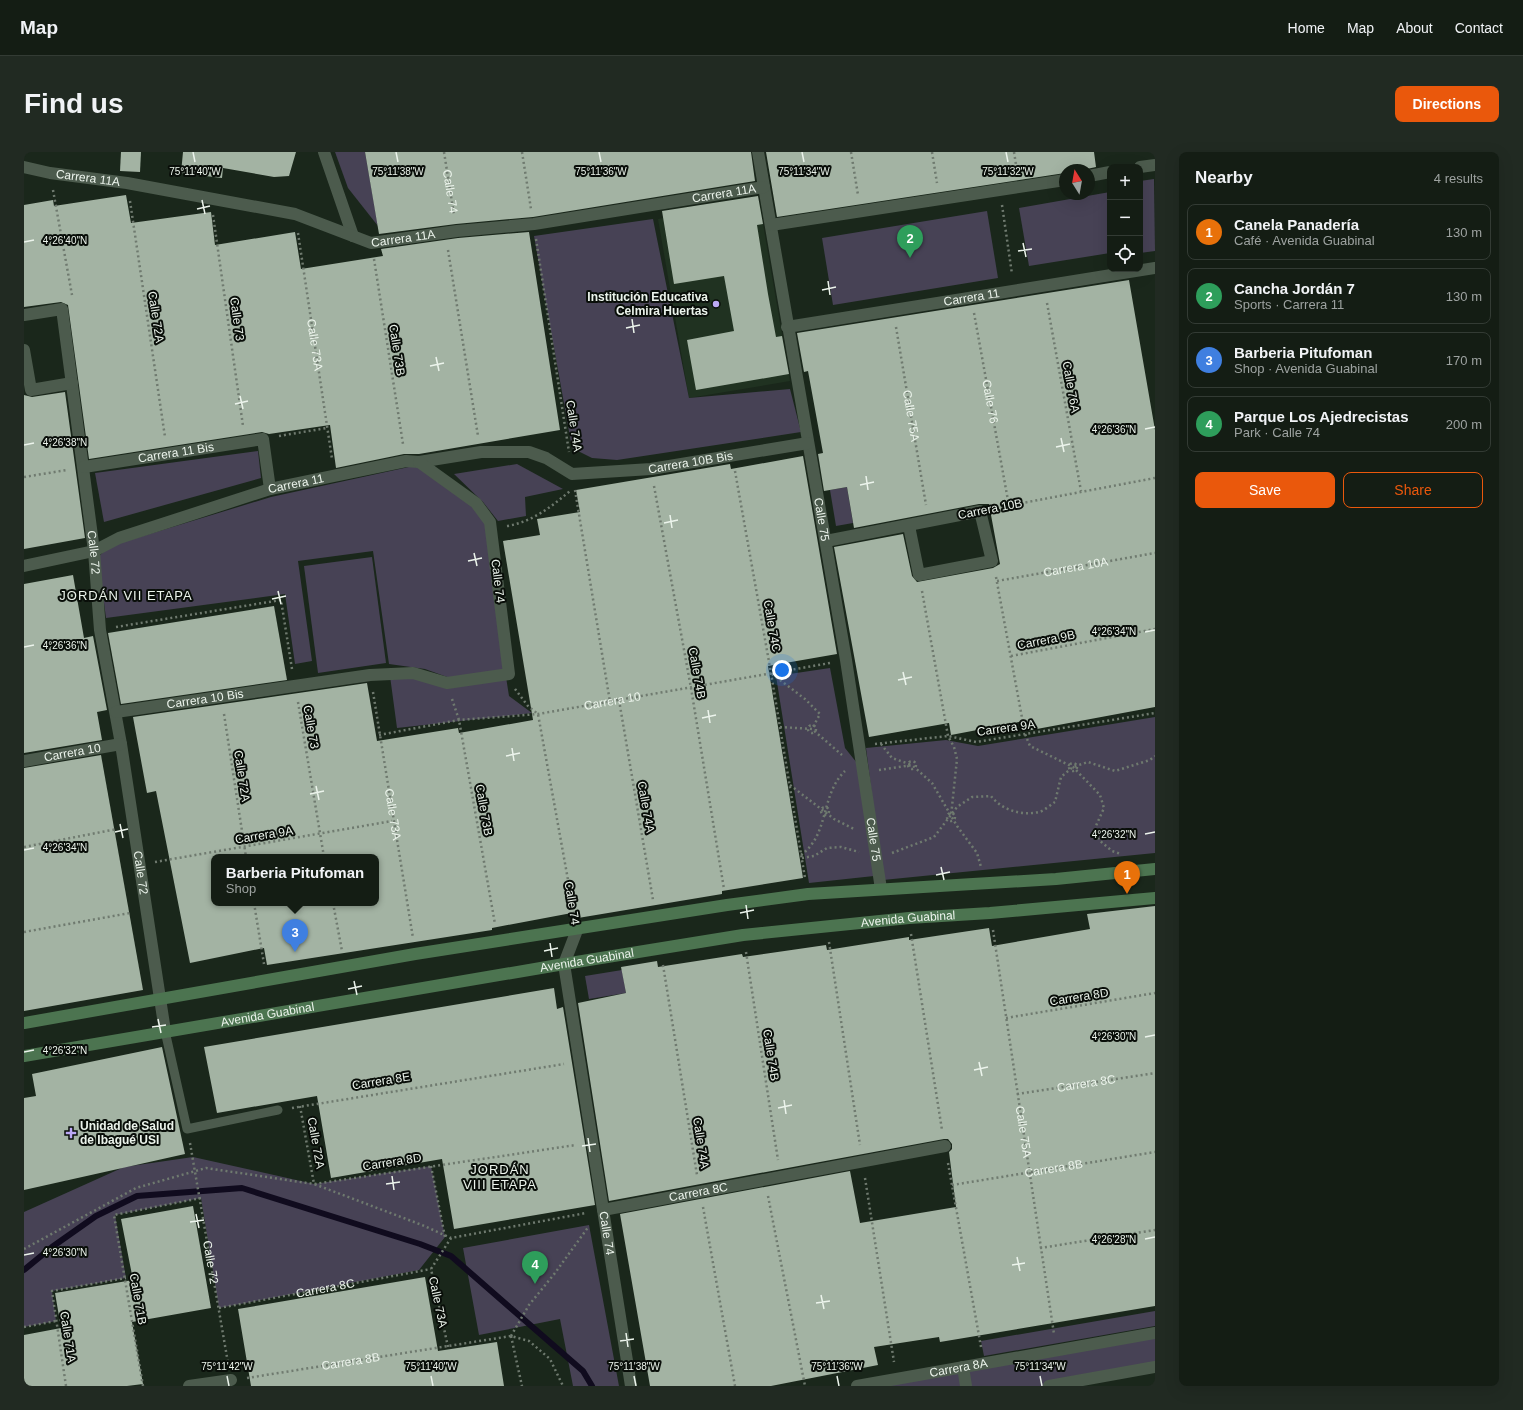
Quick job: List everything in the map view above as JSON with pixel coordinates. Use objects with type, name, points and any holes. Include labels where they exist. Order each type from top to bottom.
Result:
[{"type":"main road","points":[[24,1023],[416,954],[577,930],[727,905],[808,894],[1056,879],[1155,869]]},
{"type":"main road","name":"Avenida Guabinal","points":[[24,1056],[165,1031],[743,935],[909,918],[990,913],[1155,898]]},
{"type":"street","points":[[324,152],[353,236]]},
{"type":"street","name":"Calle 75","points":[[758,152],[846,660],[859,745],[860,765],[874,840],[881,889]]},
{"type":"street","points":[[1143,167],[1155,165]]},
{"type":"street","name":"Carrera 11A","points":[[24,167],[50,173],[127,183],[295,214],[371,243],[451,232],[534,224],[764,187]]},
{"type":"street","points":[[1095,175],[1107,173]]},
{"type":"street","points":[[770,225],[1059,181]]},
{"type":"street","name":"Carrera 11","points":[[788,327],[1155,268]]},
{"type":"street","name":"Calle 72","points":[[24,315],[62,309],[94,551],[100,630],[116,712],[165,1031]]},
{"type":"street","points":[[24,350],[31,390],[72,383]]},
{"type":"street","points":[[263,439],[270,489]]},
{"type":"street","name":"Carrera 11 Bis","points":[[84,467],[263,439]]},
{"type":"street","name":"Carrera 10B Bis","points":[[572,474],[651,469],[808,443]]},
{"type":"street","name":"Carrera 11","points":[[24,566],[94,551],[119,538],[270,489],[406,461],[419,462],[481,452],[529,452],[546,458],[572,474]]},
{"type":"street","name":"Calle 74","points":[[419,462],[476,503],[490,522],[509,674]]},
{"type":"street","points":[[909,526],[919,575],[992,561],[980,511]]},
{"type":"street","name":"Carrera 10B","points":[[826,541],[980,511]]},
{"type":"street","points":[[295,685],[370,675],[413,673],[447,683],[509,674]]},
{"type":"street","name":"Carrera 10 Bis","points":[[116,712],[221,698],[295,685]]},
{"type":"street","name":"Carrera 10","points":[[24,761],[121,744]]},
{"type":"street","name":"Calle 74","points":[[577,930],[564,964],[631,1386]]},
{"type":"street","name":"Carrera 8C","points":[[603,1210],[945,1146]]},
{"type":"street","name":"Carrera 8A","points":[[857,1386],[1155,1333]]},
{"type":"street","points":[[963,1367],[966,1386]]},
{"type":"street","points":[[1049,1386],[1155,1367]]},
{"type":"street","points":[[190,1386],[231,1380]]},
{"type":"lane","name":"Calle 72","points":[[165,1031],[188,1129]]},
{"type":"lane","points":[[188,1129],[278,1110]]},
{"type":"path","name":"Calle 74","points":[[444,152],[451,232],[481,452]]},
{"type":"path","name":"Calle 74A","points":[[522,152],[572,474]]},
{"type":"path","points":[[851,152],[861,211]]},
{"type":"path","points":[[932,152],[940,200]]},
{"type":"path","points":[[50,173],[72,300]]},
{"type":"path","name":"Calle 72A","points":[[127,183],[168,454]]},
{"type":"path","points":[[1000,191],[1010,262]]},
{"type":"path","name":"Calle 73","points":[[211,198],[245,442]]},
{"type":"path","name":"Calle 73A","points":[[295,214],[334,475]]},
{"type":"path","name":"Calle 73B","points":[[371,243],[406,461]]},
{"type":"path","name":"Calle 76A","points":[[1044,285],[1081,491]]},
{"type":"path","name":"Calle 76","points":[[971,298],[1010,506]]},
{"type":"path","name":"Calle 75A","points":[[893,310],[929,521]]},
{"type":"path","points":[[263,439],[327,428]]},
{"type":"path","name":"Calle 74C","points":[[732,455],[771,673],[808,894]]},
{"type":"path","points":[[24,477],[84,467]]},
{"type":"path","name":"Calle 74B","points":[[651,469],[691,688],[727,905]]},
{"type":"path","name":"Carrera 10B","points":[[980,511],[1155,478]]},
{"type":"path","points":[[520,524],[550,508],[574,488],[610,702]]},
{"type":"path","name":"Carrera 10A","points":[[1011,656],[997,581],[1155,553]]},
{"type":"path","points":[[919,575],[948,736],[954,747],[957,759],[951,817],[977,853],[984,883]]},
{"type":"path","name":"Calle 73","points":[[100,630],[281,600],[323,854]]},
{"type":"path","name":"Carrera 9B","points":[[1011,656],[1155,629]]},
{"type":"path","points":[[1011,656],[1025,734],[1030,746],[1073,767],[1100,795],[1104,808],[1098,817],[1095,828],[1099,840],[1112,851],[1123,855]]},
{"type":"path","name":"Carrera 10","points":[[379,735],[459,720],[538,714],[846,660]]},
{"type":"path","points":[[771,673],[805,699],[820,714],[812,729]]},
{"type":"path","points":[[509,674],[516,691],[528,706],[538,714]]},
{"type":"path","name":"Calle 73A","points":[[370,675],[392,821],[416,954]]},
{"type":"path","name":"Calle 73B","points":[[447,683],[459,720],[498,942]]},
{"type":"path","name":"Calle 72A","points":[[221,698],[245,854]]},
{"type":"path","name":"Calle 74A","points":[[619,700],[656,917]]},
{"type":"path","name":"Carrera 9A","points":[[859,745],[948,736],[976,742],[1155,713]]},
{"type":"path","name":"Calle 74","points":[[538,714],[577,930]]},
{"type":"path","points":[[807,729],[811,725],[814,726]]},
{"type":"path","points":[[814,726],[816,730],[815,732]]},
{"type":"path","points":[[780,727],[812,729],[850,761],[860,765],[887,770],[908,765],[914,761],[916,765],[915,768]]},
{"type":"path","points":[[807,729],[809,733],[815,732]]},
{"type":"path","points":[[881,743],[892,758],[908,765],[912,765],[932,783],[951,813],[955,816],[953,820]]},
{"type":"path","points":[[948,820],[946,816],[972,797],[991,796],[996,802],[1005,808],[1021,814],[1040,812],[1055,802],[1062,777],[1073,767],[1088,762],[1115,771],[1150,760],[1155,756]]},
{"type":"path","points":[[1069,765],[1073,763],[1077,766]]},
{"type":"path","points":[[802,856],[816,841],[828,798],[840,775],[860,765]]},
{"type":"path","points":[[908,765],[912,770],[915,768]]},
{"type":"path","points":[[1069,765],[1070,770]]},
{"type":"path","points":[[1076,770],[1077,766]]},
{"type":"path","points":[[1070,770],[1073,772],[1076,770]]},
{"type":"path","points":[[790,785],[828,814],[874,840]]},
{"type":"path","points":[[822,809],[826,807]]},
{"type":"path","points":[[826,807],[829,810],[828,814]]},
{"type":"path","points":[[822,809],[821,812],[824,816]]},
{"type":"path","points":[[824,816],[828,814]]},
{"type":"path","points":[[802,856],[814,856],[827,848],[840,847],[876,858],[891,854],[934,837],[951,817]]},
{"type":"path","points":[[948,820],[953,820]]},
{"type":"path","name":"Carrera 9A","points":[[139,865],[392,821]]},
{"type":"path","points":[[24,847],[133,826]]},
{"type":"path","points":[[254,906],[267,981]]},
{"type":"path","points":[[334,906],[345,967]]},
{"type":"path","points":[[24,932],[146,910]]},
{"type":"path","name":"Calle 75A","points":[[990,913],[1056,1350]]},
{"type":"path","name":"Calle 74B","points":[[743,935],[781,1177]]},
{"type":"path","name":"Calle 74A","points":[[660,949],[700,1192],[735,1386]]},
{"type":"path","name":"Carrera 8D","points":[[1006,1018],[1155,993]]},
{"type":"path","name":"Carrera 8E","points":[[278,1110],[579,1062]]},
{"type":"path","name":"Carrera 8C","points":[[1017,1094],[1155,1073]]},
{"type":"path","name":"Calle 72A","points":[[300,1106],[314,1184]]},
{"type":"path","name":"Calle 72","points":[[188,1129],[231,1380]]},
{"type":"path","name":"Carrera 8D","points":[[24,1249],[136,1188],[206,1168],[314,1184],[592,1142]]},
{"type":"path","name":"Carrera 8B","points":[[952,1185],[1155,1152]]},
{"type":"path","points":[[431,1166],[446,1237]]},
{"type":"path","points":[[765,1179],[804,1386]]},
{"type":"path","points":[[314,1184],[422,1225],[451,1238],[603,1210]]},
{"type":"path","name":"Calle 71B","points":[[143,1386],[126,1278],[114,1215],[201,1198]]},
{"type":"path","points":[[522,1386],[511,1336],[526,1310],[555,1273],[589,1225],[603,1210]]},
{"type":"path","points":[[1040,1248],[1155,1230]]},
{"type":"path","name":"Calle 73A","points":[[448,1348],[431,1269],[451,1238]]},
{"type":"path","name":"Carrera 8C","points":[[219,1308],[431,1269]]},
{"type":"path","name":"Calle 71A","points":[[66,1386],[52,1291],[126,1278]]},
{"type":"path","points":[[24,1327],[56,1321]]},
{"type":"path","points":[[511,1336],[529,1341],[550,1359],[563,1386]]},
{"type":"path","name":"Carrera 8B","points":[[231,1380],[448,1348],[511,1336]]},
{"type":"shaded area","points":[[335,152],[365,152],[378,226],[348,188]]},
{"type":"shaded area","points":[[1154,179],[1155,251],[1143,253],[1143,200],[1143,181]]},
{"type":"shaded area","points":[[1107,193],[1107,253],[1029,266],[1019,208],[1064,200],[1095,200],[1095,195]]},
{"type":"shaded area","points":[[759,201],[790,381],[689,398],[658,219]]},
{"type":"shaded area","points":[[987,211],[998,278],[833,305],[822,238]]},
{"type":"shaded area","points":[[653,219],[689,398],[790,389],[801,432],[617,460],[592,458],[572,448],[534,236]]},
{"type":"shaded area","points":[[258,451],[261,478],[104,522],[95,473]]},
{"type":"shaded area","points":[[517,464],[563,489],[525,497],[526,516],[498,521],[483,502],[454,474]]},
{"type":"shaded area","points":[[418,465],[473,506],[486,522],[506,671],[450,678],[425,669],[389,664],[373,551],[298,561],[312,661],[295,664],[285,594],[106,618],[98,557],[110,546],[271,497]]},
{"type":"shaded area","points":[[847,487],[853,523],[836,526],[830,490]]},
{"type":"shaded area","points":[[372,557],[386,663],[318,673],[304,566]]},
{"type":"shaded area","points":[[830,668],[845,748],[857,763],[874,876],[809,883],[776,676]]},
{"type":"shaded area","points":[[413,675],[450,685],[506,677],[509,696],[532,713],[397,728],[390,676]]},
{"type":"shaded area","points":[[1155,717],[1155,853],[883,880],[866,748],[946,740],[978,746]]},
{"type":"shaded area","points":[[622,970],[626,993],[589,999],[585,976]]},
{"type":"shaded area","points":[[193,1157],[314,1184],[431,1166],[445,1237],[419,1270],[219,1308],[201,1198],[115,1215],[126,1278],[52,1291],[56,1321],[24,1327],[24,1212],[124,1167]]},
{"type":"shaded area","points":[[589,1225],[619,1386],[573,1386],[560,1319],[479,1335],[463,1248]]},
{"type":"shaded area","points":[[1155,1311],[1155,1326],[984,1356],[981,1341]]},
{"type":"shaded area","points":[[1155,1333],[1155,1367],[1049,1386],[857,1386]]},
{"type":"building","points":[[121,152],[141,152],[140,172],[120,171]]},
{"type":"building","points":[[183,152],[296,152],[289,176],[274,177],[223,168],[222,178],[181,173]]},
{"type":"building","points":[[365,152],[751,152],[755,181],[533,217],[456,224],[379,234]]},
{"type":"building","points":[[766,152],[1094,152],[1096,167],[1095,167],[1095,164],[1059,164],[1059,174],[777,217]]},
{"type":"building","points":[[126,195],[131,223],[211,212],[215,245],[295,232],[301,269],[383,256],[381,249],[458,238],[529,232],[560,430],[419,454],[404,454],[336,468],[330,425],[269,434],[262,432],[89,459],[68,305],[61,302],[24,307],[24,205],[53,200],[54,206]]},
{"type":"building","points":[[758,196],[763,224],[757,225],[768,294],[776,337],[782,336],[789,374],[696,390],[687,340],[734,331],[724,276],[674,284],[662,211]]},
{"type":"building","points":[[1129,280],[1155,430],[1155,707],[1026,731],[1024,721],[951,735],[949,723],[869,737],[834,547],[903,534],[912,576],[917,582],[993,568],[1000,564],[989,504],[979,504],[854,528],[847,487],[824,491],[818,454],[823,453],[808,371],[804,372],[797,333]]},
{"type":"building","points":[[65,392],[85,538],[24,549],[24,395],[32,397]]},
{"type":"building","points":[[803,456],[837,654],[768,666],[803,878],[722,891],[722,894],[578,918],[577,912],[492,928],[492,930],[267,965],[264,948],[190,963],[156,791],[147,793],[133,717],[367,683],[377,741],[458,728],[459,733],[533,720],[503,541],[540,535],[537,519],[580,512],[576,490],[730,464],[731,469]]},
{"type":"building","points":[[73,575],[84,638],[93,636],[107,710],[97,712],[102,740],[24,753],[24,584]]},
{"type":"building","points":[[274,606],[287,680],[121,704],[108,633]]},
{"type":"building","points":[[101,755],[143,990],[24,1011],[24,768]]},
{"type":"building","points":[[1155,906],[1155,1306],[940,1342],[939,1337],[874,1347],[878,1365],[771,1386],[650,1386],[620,1214],[850,1171],[860,1223],[956,1207],[949,1152],[952,1149],[952,1144],[948,1139],[944,1139],[609,1201],[578,1003],[626,993],[621,967],[657,961],[658,967],[742,954],[743,957],[826,945],[827,950],[909,937],[909,940],[989,928],[992,946],[1090,929],[1087,914]]},
{"type":"building","points":[[554,988],[557,1009],[563,1007],[595,1205],[454,1229],[442,1159],[331,1178],[317,1096],[217,1113],[204,1047]]},
{"type":"building","points":[[162,1047],[185,1154],[24,1190],[24,1098],[36,1096],[32,1074]]},
{"type":"building","points":[[193,1206],[211,1308],[132,1322],[143,1384],[127,1386],[24,1386],[24,1335],[61,1328],[55,1293],[133,1280],[121,1219]]},
{"type":"building","points":[[425,1277],[438,1351],[497,1342],[504,1386],[251,1386],[238,1309]]},
{"type":"waterway","points":[[24,1270],[52,1247],[96,1216],[137,1196],[242,1188],[420,1244],[451,1256],[583,1371],[592,1386]]},
{"type":"place","name":"Cancha Jordán 7","points":[[910,258]]},
{"type":"place","name":"Institución Educativa Celmira Huertas","points":[[716,304]]},
{"type":"place","name":"Canela Panadería","points":[[1127,894]]},
{"type":"place","name":"Barberia Pitufoman","points":[[295,952]]},
{"type":"place","name":"Unidad de Salud de Ibagué USI","points":[[71,1133]]},
{"type":"place","name":"Parque Los Ajedrecistas","points":[[535,1284]]},
{"type":"district","name":"JORDÁN VII ETAPA","points":[[126,595]]},
{"type":"district","name":"JORDÁN VIII ETAPA","points":[[500,1176]]}]
